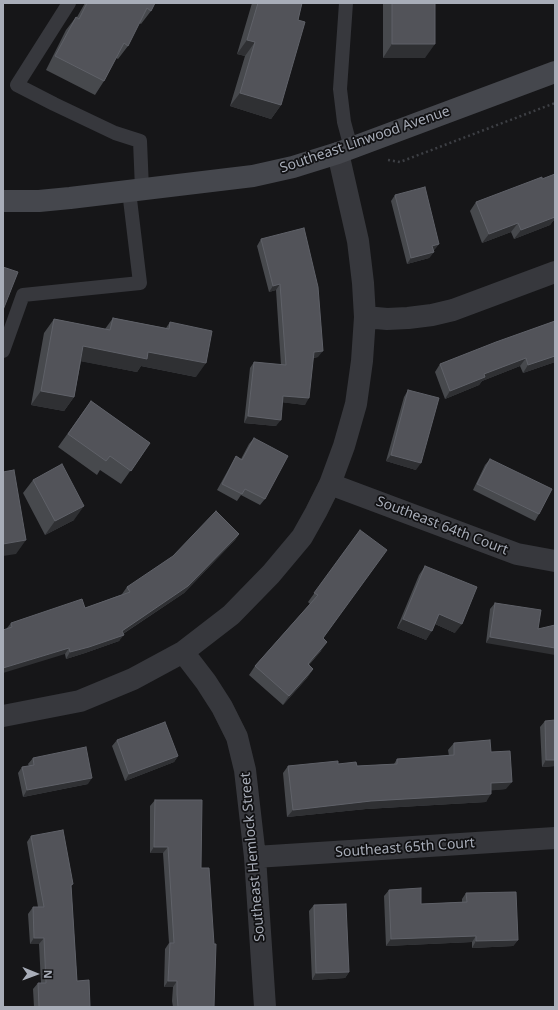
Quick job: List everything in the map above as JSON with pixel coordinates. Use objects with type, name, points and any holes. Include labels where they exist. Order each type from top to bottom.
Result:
[{"type":"main road","name":"Southeast Linwood Avenue","points":[[3,201],[39,201],[136,190],[253,176],[293,167],[344,151],[555,72]]},
{"type":"street","points":[[3,716],[80,701],[133,679],[183,652],[231,615],[271,574],[302,537],[330,484],[344,446],[356,404],[362,361],[365,317],[363,283],[344,151]]},
{"type":"street","points":[[365,317],[387,319],[439,314],[555,272]]},
{"type":"street","name":"Southeast 64th Court","points":[[330,484],[517,554],[555,561]]},
{"type":"street","name":"Southeast Hemlock Street","points":[[183,652],[206,682],[222,707],[237,737],[245,770],[255,857],[265,1007]]},
{"type":"street","name":"Southeast 65th Court","points":[[255,857],[555,838]]},
{"type":"lane","points":[[3,351],[23,295],[140,284],[136,190],[140,141],[115,132],[54,104],[17,84],[69,3]]},
{"type":"lane","points":[[344,151],[344,122],[340,89],[346,3]]},
{"type":"path","points":[[385,160],[400,162],[555,103]]},
{"type":"building","points":[[87,3],[155,3],[151,11],[147,8],[128,46],[124,43],[104,81],[55,56],[76,17],[79,19]]},
{"type":"building","points":[[258,3],[302,3],[298,20],[305,22],[281,105],[240,93],[255,42],[247,40]]},
{"type":"building","points":[[392,3],[435,3],[435,44],[392,44]]},
{"type":"building","points":[[555,174],[555,217],[521,230],[518,223],[489,234],[476,202],[542,177],[542,179]]},
{"type":"building","points":[[425,187],[439,244],[432,246],[434,252],[411,258],[395,195]]},
{"type":"building","points":[[304,228],[318,287],[323,351],[314,352],[309,398],[283,396],[281,420],[248,416],[254,362],[286,365],[280,284],[273,286],[261,239]]},
{"type":"building","points":[[3,267],[18,272],[3,310]]},
{"type":"building","points":[[113,318],[169,329],[170,322],[212,331],[206,363],[148,352],[147,359],[83,346],[74,397],[41,391],[54,319],[110,330]]},
{"type":"building","points":[[555,321],[555,356],[528,365],[526,358],[484,374],[485,377],[450,391],[440,364]]},
{"type":"building","points":[[408,390],[439,398],[421,463],[391,455]]},
{"type":"building","points":[[91,401],[150,443],[131,471],[110,456],[106,461],[68,434]]},
{"type":"building","points":[[254,438],[288,456],[265,499],[245,489],[242,494],[222,484],[236,456],[242,460]]},
{"type":"building","points":[[490,459],[552,489],[539,514],[477,484]]},
{"type":"building","points":[[62,464],[84,506],[55,521],[33,480]]},
{"type":"building","points":[[14,470],[26,540],[3,544],[3,472]]},
{"type":"building","points":[[216,511],[239,534],[188,586],[122,631],[124,635],[89,647],[70,652],[69,648],[3,668],[3,630],[12,627],[11,623],[82,599],[85,608],[130,592],[127,587],[173,556]]},
{"type":"building","points":[[360,530],[387,550],[323,638],[327,642],[308,664],[313,669],[289,696],[255,666],[318,595],[314,593]]},
{"type":"building","points":[[425,566],[477,587],[462,624],[439,614],[432,631],[403,619]]},
{"type":"building","points":[[495,603],[541,610],[538,629],[555,625],[555,648],[490,637]]},
{"type":"building","points":[[555,720],[555,760],[546,760],[545,721]]},
{"type":"building","points":[[165,722],[178,756],[129,774],[117,740]]},
{"type":"building","points":[[490,740],[491,752],[510,751],[512,782],[491,783],[491,794],[371,801],[293,810],[288,766],[338,761],[338,764],[356,762],[357,766],[397,764],[397,759],[454,755],[454,743]]},
{"type":"building","points":[[86,747],[92,778],[27,790],[22,767],[34,765],[33,758]]},
{"type":"building","points":[[155,800],[202,800],[201,868],[209,868],[214,944],[216,944],[214,1007],[178,1007],[177,981],[168,981],[170,943],[174,943],[168,847],[154,847]]},
{"type":"building","points":[[63,830],[73,884],[71,885],[77,981],[89,980],[90,1007],[39,1007],[38,983],[46,983],[44,938],[34,938],[33,907],[44,907],[31,836]]},
{"type":"building","points":[[421,888],[421,904],[467,902],[466,893],[516,892],[518,940],[476,941],[476,936],[391,939],[389,890]]},
{"type":"building","points":[[346,904],[349,972],[316,973],[314,905]]}]
